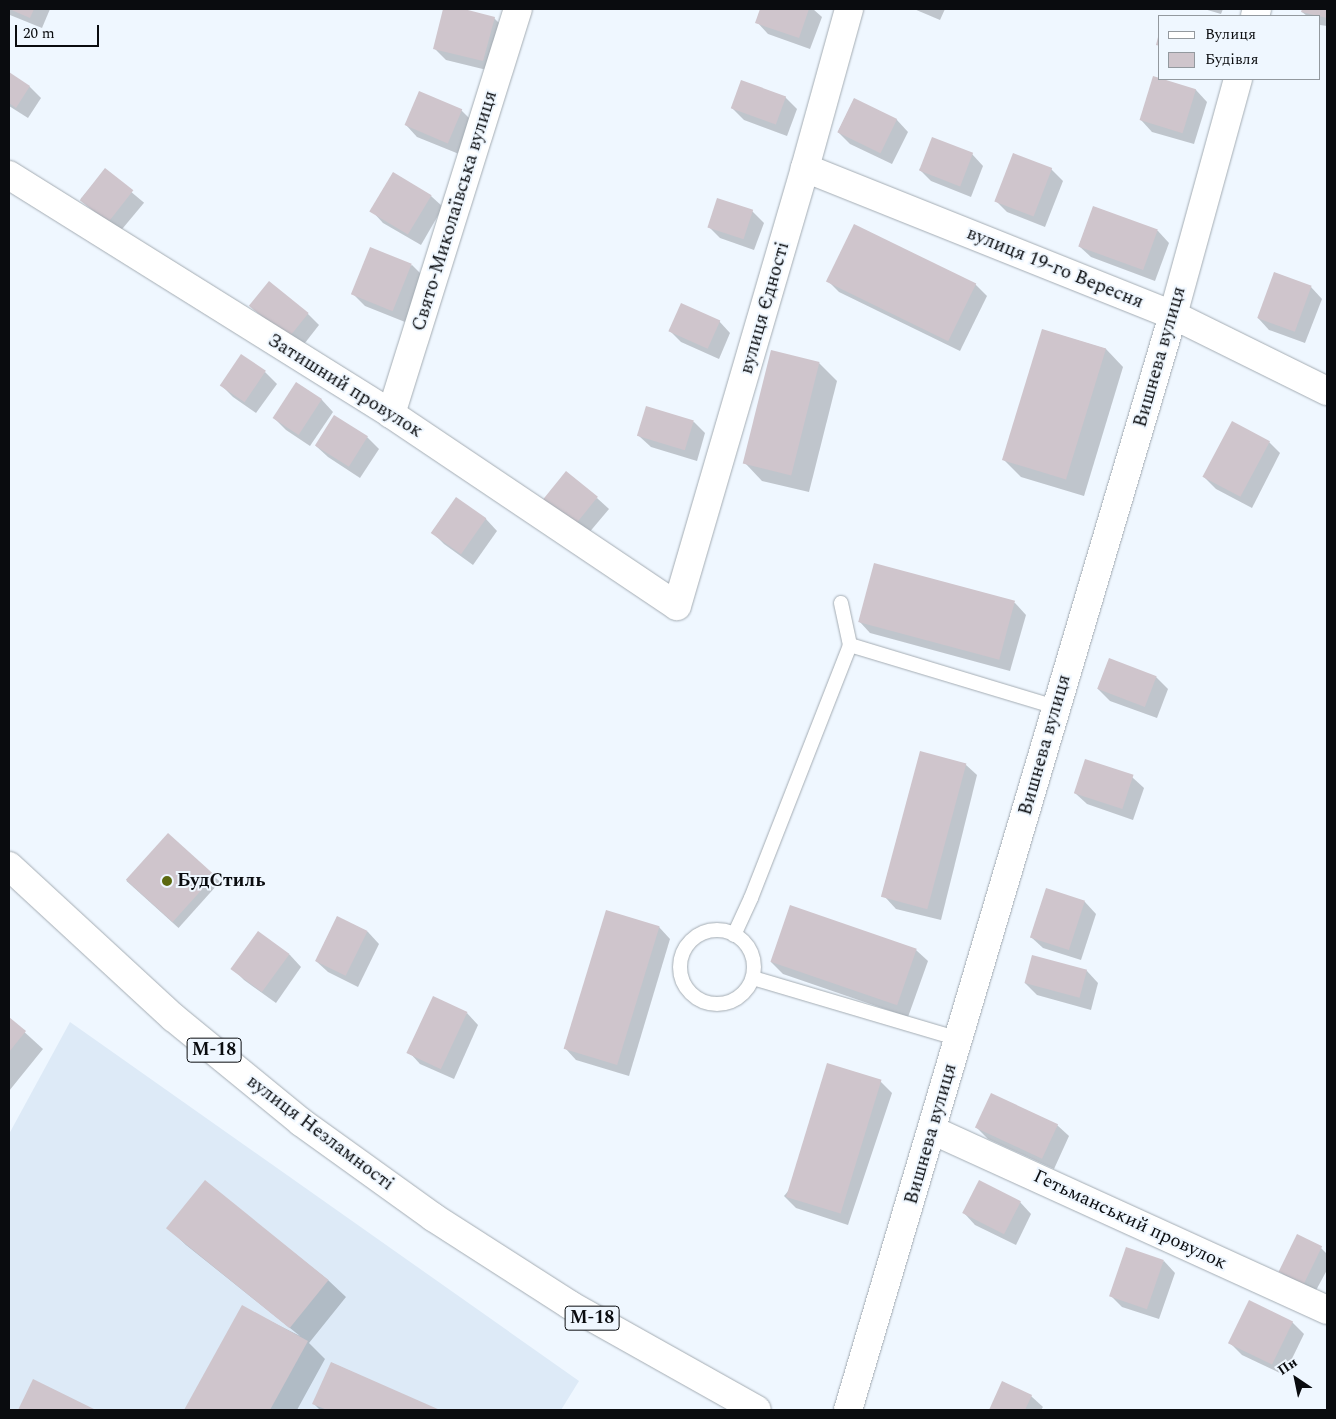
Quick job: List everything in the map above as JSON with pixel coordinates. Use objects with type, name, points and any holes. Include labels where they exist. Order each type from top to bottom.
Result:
[{"type":"main road","name":"Свято-Миколаївська вулиця","points":[[391,414],[518,9]]},
{"type":"main road","name":"вулиця Єдності","points":[[677,606],[805,168],[849,9]]},
{"type":"main road","name":"Вишнева вулиця","points":[[848,1410],[1173,315],[1238,80]]},
{"type":"main road","name":"вулиця 19-го Вересня","points":[[805,168],[1173,315],[1327,391]]},
{"type":"main road","name":"Затишний провулок","points":[[9,175],[391,414],[677,606]]},
{"type":"main road","name":"вулиця Незламності","points":[[9,866],[174,1018],[301,1122],[432,1217],[570,1305],[757,1410]]},
{"type":"main road","name":"Гетьманський провулок","points":[[932,1130],[1327,1310]]},
{"type":"lane","points":[[734,935],[751,898],[850,645],[841,604]]},
{"type":"lane","points":[[850,645],[1056,707]]},
{"type":"lane","points":[[716,930],[734,935],[748,948],[754,959],[750,985],[742,995],[731,1002],[718,1005],[706,1003],[694,997],[683,981],[680,963],[684,950],[692,940],[703,933],[716,930]]},
{"type":"lane","points":[[752,978],[959,1039]]},
{"type":"shaded area","points":[[70,1022],[579,1381],[561,1410],[9,1410],[9,1134]]},
{"type":"building","points":[[9,9],[34,9],[30,18]]},
{"type":"building","points":[[443,9],[464,9],[495,17],[483,61],[433,49]]},
{"type":"building","points":[[760,9],[809,9],[799,38],[755,23]]},
{"type":"building","points":[[1302,9],[1327,9],[1327,18],[1321,15],[1301,12]]},
{"type":"building","points":[[9,72],[30,86],[16,108],[9,103]]},
{"type":"building","points":[[1153,76],[1158,78],[1158,80],[1166,80],[1196,89],[1183,133],[1140,120]]},
{"type":"building","points":[[741,80],[786,96],[776,125],[731,108]]},
{"type":"building","points":[[419,91],[462,109],[448,143],[405,125]]},
{"type":"building","points":[[854,98],[897,119],[880,153],[837,132]]},
{"type":"building","points":[[932,137],[973,153],[960,186],[919,171]]},
{"type":"building","points":[[1013,153],[1052,168],[1034,217],[994,202]]},
{"type":"building","points":[[105,168],[133,190],[108,222],[80,200]]},
{"type":"building","points":[[393,172],[432,195],[408,235],[369,211]]},
{"type":"building","points":[[717,198],[753,210],[744,239],[707,227]]},
{"type":"building","points":[[1093,206],[1158,230],[1143,270],[1078,246]]},
{"type":"building","points":[[854,224],[976,284],[948,341],[826,282]]},
{"type":"building","points":[[370,247],[412,264],[393,311],[351,294]]},
{"type":"building","points":[[1274,272],[1312,286],[1295,332],[1257,318]]},
{"type":"building","points":[[269,281],[309,313],[288,338],[249,306]]},
{"type":"building","points":[[681,303],[720,320],[708,349],[668,331]]},
{"type":"building","points":[[1042,329],[1106,349],[1066,480],[1002,460]]},
{"type":"building","points":[[771,350],[820,362],[791,476],[743,464]]},
{"type":"building","points":[[241,354],[266,371],[245,402],[220,386]]},
{"type":"building","points":[[296,382],[322,399],[299,435],[273,418]]},
{"type":"building","points":[[646,406],[694,421],[685,450],[637,436]]},
{"type":"building","points":[[334,415],[368,436],[349,467],[315,446]]},
{"type":"building","points":[[1232,421],[1270,441],[1240,497],[1202,477]]},
{"type":"building","points":[[566,471],[598,497],[571,530],[539,504]]},
{"type":"building","points":[[456,497],[486,518],[461,554],[431,533]]},
{"type":"building","points":[[874,563],[1015,601],[999,660],[858,622]]},
{"type":"building","points":[[1109,658],[1157,676],[1145,707],[1097,689]]},
{"type":"building","points":[[920,751],[966,763],[927,909],[881,897]]},
{"type":"building","points":[[1085,759],[1134,775],[1122,809],[1074,793]]},
{"type":"building","points":[[168,833],[215,875],[173,922],[126,880]]},
{"type":"building","points":[[1046,888],[1085,901],[1069,950],[1030,937]]},
{"type":"building","points":[[790,905],[917,949],[897,1005],[770,962]]},
{"type":"building","points":[[606,910],[660,926],[617,1065],[564,1049]]},
{"type":"building","points":[[337,916],[368,931],[346,976],[315,961]]},
{"type":"building","points":[[258,931],[290,954],[262,992],[230,969]]},
{"type":"building","points":[[1032,955],[1087,970],[1080,998],[1024,983]]},
{"type":"building","points":[[433,996],[467,1012],[441,1069],[406,1053]]},
{"type":"building","points":[[9,1017],[26,1031],[9,1052]]},
{"type":"building","points":[[827,1063],[882,1080],[841,1214],[786,1197]]},
{"type":"building","points":[[991,1093],[1058,1124],[1042,1159],[975,1127]]},
{"type":"building","points":[[205,1180],[329,1280],[290,1328],[166,1228]]},
{"type":"building","points":[[979,1180],[1021,1201],[1004,1234],[962,1213]]},
{"type":"building","points":[[1297,1234],[1322,1246],[1304,1284],[1279,1272]]},
{"type":"building","points":[[1126,1247],[1164,1260],[1147,1309],[1109,1296]]},
{"type":"building","points":[[1249,1300],[1293,1321],[1272,1365],[1228,1343]]},
{"type":"building","points":[[242,1305],[308,1341],[270,1410],[184,1410]]},
{"type":"building","points":[[331,1362],[440,1410],[327,1410],[312,1404]]},
{"type":"building","points":[[33,1379],[96,1410],[18,1410]]},
{"type":"building","points":[[1002,1381],[1032,1395],[1025,1410],[989,1410]]},
{"type":"place","name":"БудСтиль","points":[[167,881]]}]
